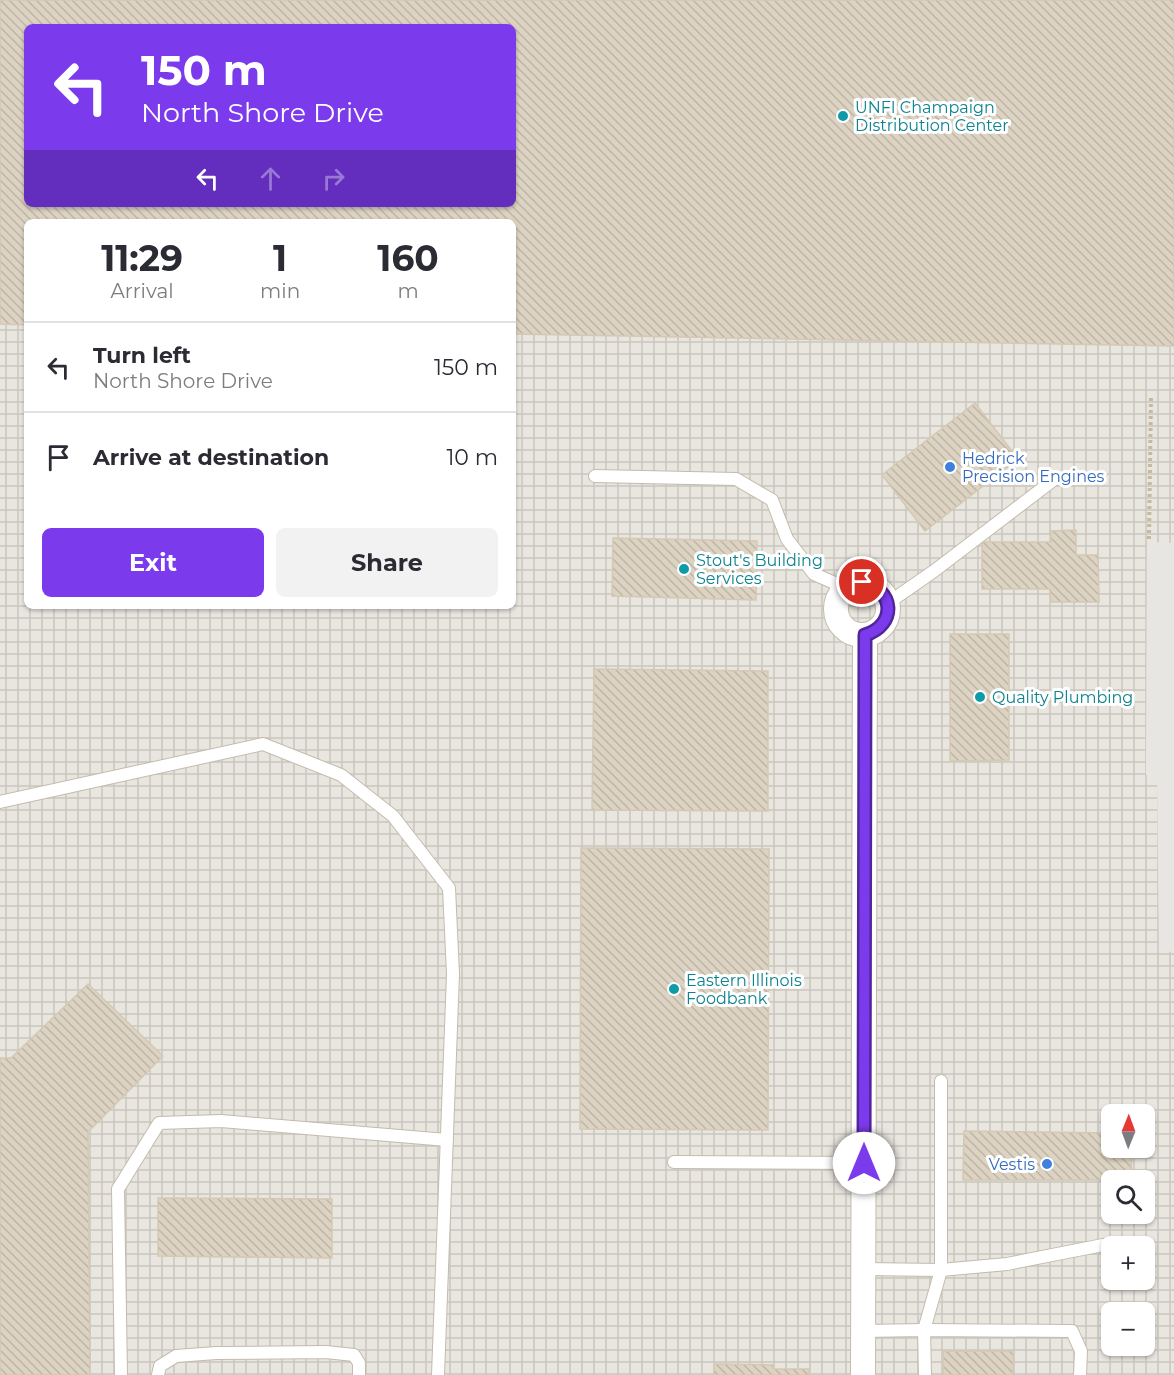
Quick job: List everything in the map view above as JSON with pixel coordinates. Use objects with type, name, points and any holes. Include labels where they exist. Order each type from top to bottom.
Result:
[{"type":"street","points":[[862,582],[879,588],[888,603],[886,620],[881,628],[865,635],[848,632],[841,626],[835,610],[840,594],[846,588],[862,582]]},
{"type":"street","points":[[863,1375],[865,635]]},
{"type":"lane","points":[[595,476],[736,479],[772,500],[788,539],[814,573],[846,588]]},
{"type":"lane","points":[[888,603],[1056,478]]},
{"type":"lane","points":[[0,802],[263,744],[341,775],[393,816],[449,888],[453,974],[438,1375]]},
{"type":"lane","points":[[925,1375],[924,1330],[941,1270],[941,1081]]},
{"type":"lane","points":[[121,1375],[118,1189],[159,1123],[221,1121],[447,1140]]},
{"type":"lane","points":[[674,1162],[864,1163]]},
{"type":"lane","points":[[863,1269],[941,1270],[1007,1264],[1101,1245]]},
{"type":"lane","points":[[863,1331],[1072,1331],[1081,1351],[1080,1375]]},
{"type":"lane","points":[[158,1375],[160,1366],[176,1356],[216,1353],[326,1352],[354,1355],[359,1364],[359,1375]]},
{"type":"path","points":[[1149,539],[1151,395]]},
{"type":"shaded area","points":[[0,0],[1174,0],[1174,1375],[0,1375]]},
{"type":"shaded area","points":[[1147,542],[1174,543],[1174,952],[1159,951],[1157,775],[1146,775]]},
{"type":"building","name":"UNFI Champaign Distribution Center","points":[[0,0],[1174,0],[1174,346],[516,334],[516,219],[24,219],[24,325],[0,324]]},
{"type":"building","name":"Hedrick Precision Engines","points":[[975,403],[1018,459],[925,531],[882,475]]},
{"type":"building","points":[[1076,530],[1076,555],[1098,555],[1099,602],[1051,602],[1050,589],[982,589],[982,542],[1051,542],[1051,531]]},
{"type":"building","name":"Stout's Building Services","points":[[613,538],[757,541],[756,600],[612,596]]},
{"type":"building","name":"Quality Plumbing","points":[[950,634],[1009,634],[1009,760],[950,761]]},
{"type":"building","points":[[594,669],[768,671],[768,811],[592,810]]},
{"type":"building","name":"Eastern Illinois Foodbank","points":[[581,848],[769,849],[768,1130],[580,1129]]},
{"type":"building","points":[[88,984],[163,1056],[88,1132],[90,1375],[0,1375],[0,1058],[11,1058]]},
{"type":"building","name":"Vestis","points":[[964,1131],[1101,1133],[1101,1158],[1132,1158],[1131,1170],[1101,1170],[1101,1180],[963,1180]]},
{"type":"building","points":[[158,1198],[332,1199],[332,1258],[158,1256]]},
{"type":"building","points":[[943,1351],[1013,1351],[1013,1375],[943,1375]]},
{"type":"building","points":[[714,1364],[773,1365],[773,1369],[809,1369],[809,1375],[714,1375]]},
{"type":"place","name":"UNFI Champaign Distribution Center","points":[[843,116]]},
{"type":"place","name":"Hedrick Precision Engines","points":[[950,467]]},
{"type":"place","name":"Stout's Building Services","points":[[684,569]]},
{"type":"place","name":"Quality Plumbing","points":[[980,697]]},
{"type":"place","name":"Eastern Illinois Foodbank","points":[[674,989]]},
{"type":"place","name":"Vestis","points":[[1047,1164]]},
{"type":"route","points":[[862,582],[879,588],[888,603],[886,620],[881,628],[865,635],[864,1163]]}]
